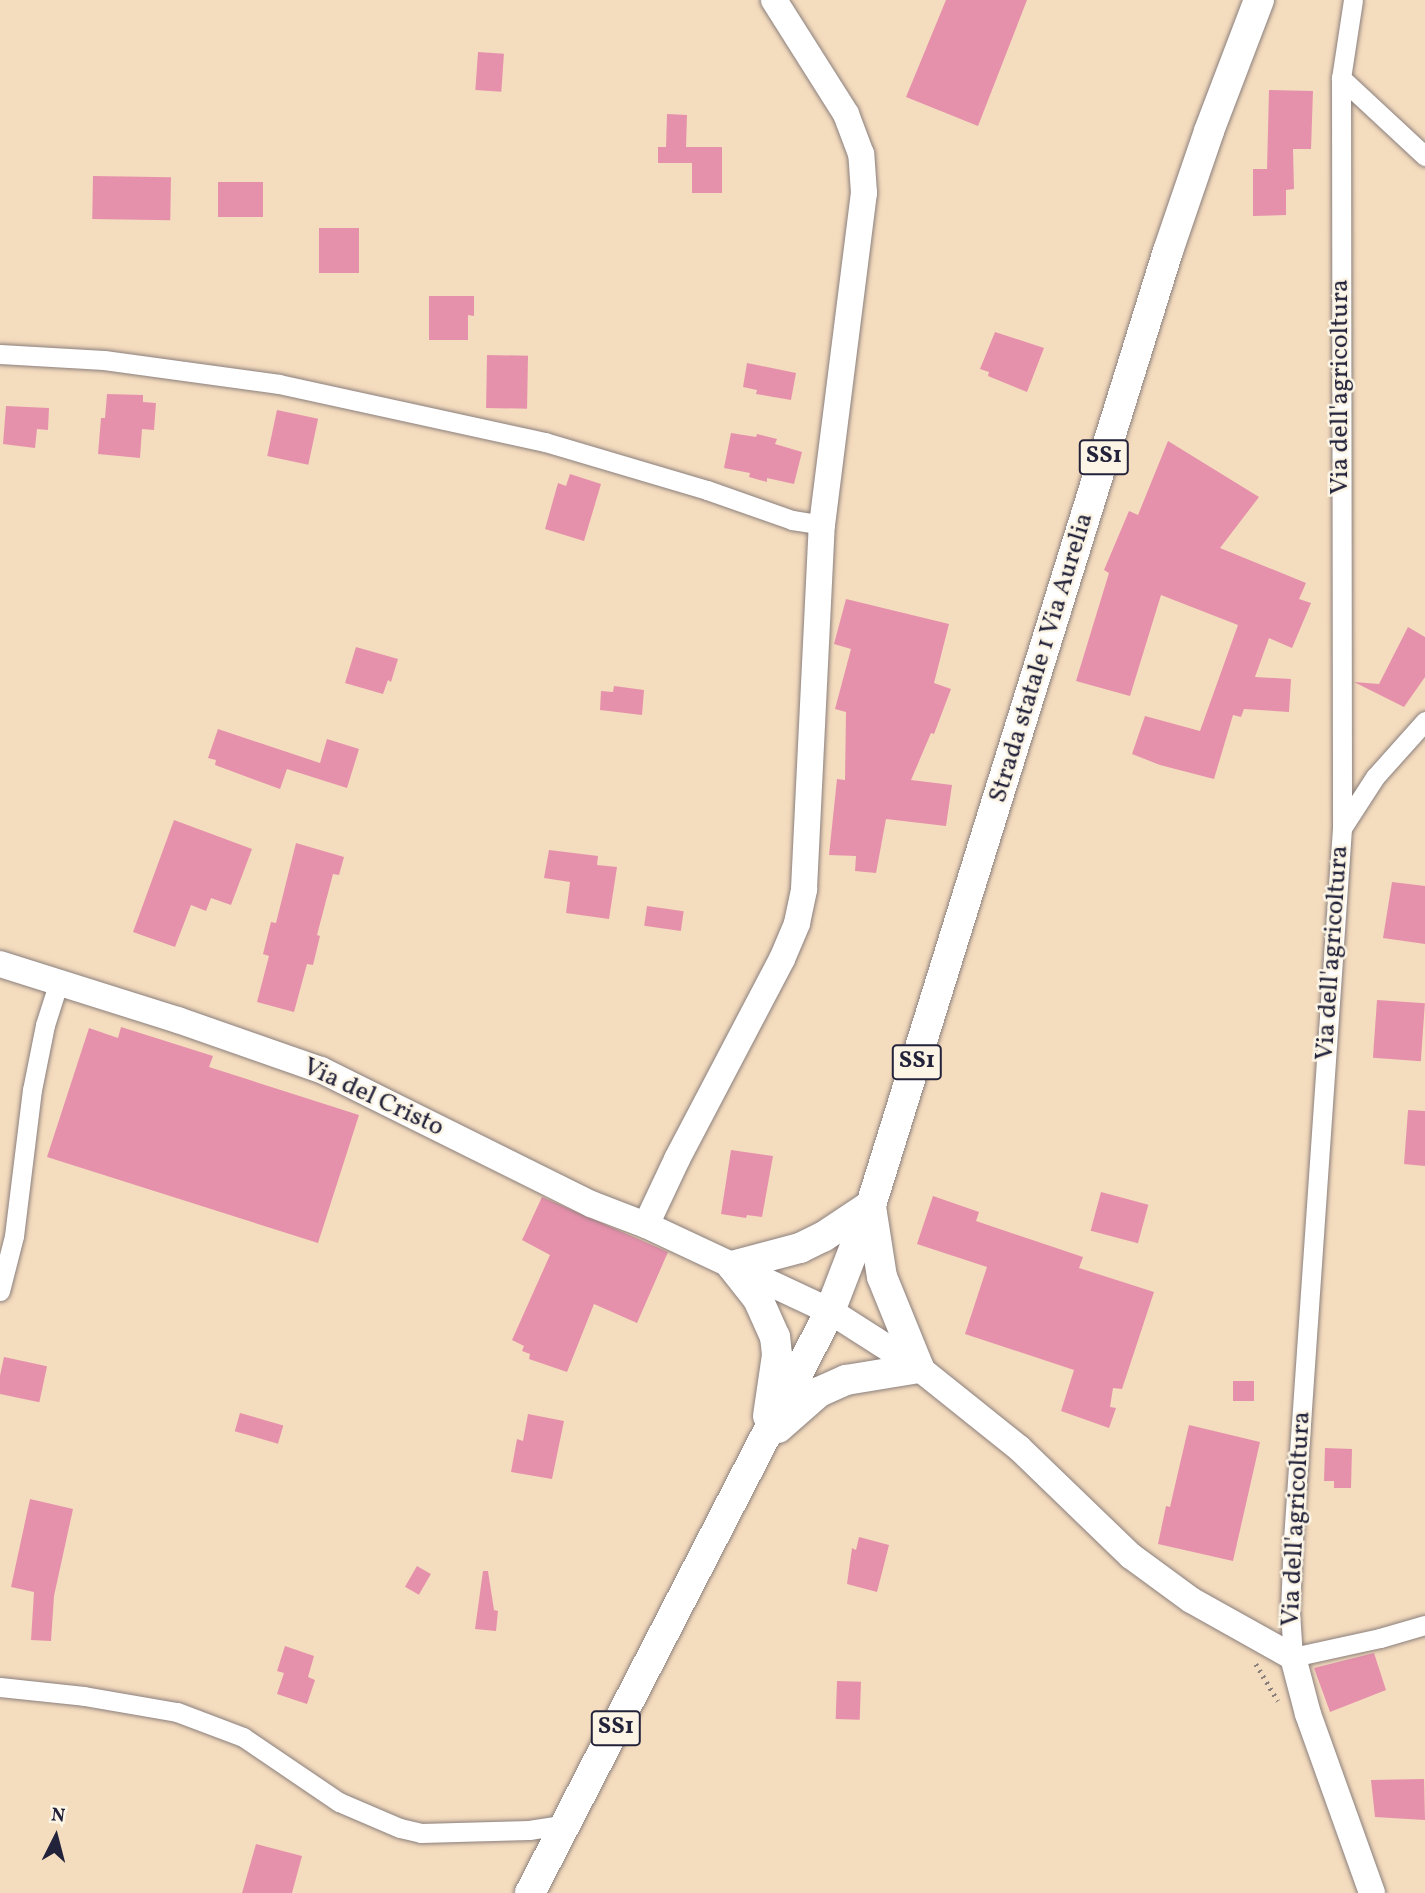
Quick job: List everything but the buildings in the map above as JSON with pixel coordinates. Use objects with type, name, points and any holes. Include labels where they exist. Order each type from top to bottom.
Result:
[{"type":"main road","name":"Strada statale 1 Via Aurelia","points":[[871,1205],[1168,251],[1209,131],[1259,0]]},
{"type":"main road","points":[[871,1205],[882,1277],[919,1368],[846,1380],[819,1392],[764,1440],[776,1354],[775,1337],[758,1299],[732,1266],[800,1248],[823,1237],[871,1205]]},
{"type":"main road","name":"SS1","points":[[530,1893],[830,1311],[871,1205]]},
{"type":"street","points":[[646,1226],[677,1160],[782,959],[797,923],[804,889],[821,525],[864,193],[861,154],[846,114],[774,0]]},
{"type":"street","name":"Via dell'agricoltura","points":[[1353,0],[1341,78],[1342,828],[1290,1612],[1293,1657],[1308,1714],[1372,1893]]},
{"type":"street","points":[[1341,78],[1425,156]]},
{"type":"street","points":[[0,354],[104,360],[279,384],[545,442],[706,490],[792,520],[821,525]]},
{"type":"street","points":[[1342,828],[1376,777],[1425,721]]},
{"type":"street","name":"Via del Cristo","points":[[0,964],[59,981],[321,1070],[591,1204],[646,1226],[830,1311],[919,1368],[1019,1448],[1130,1556],[1191,1600],[1293,1657]]},
{"type":"street","points":[[0,1292],[14,1236],[37,1063],[45,1025],[59,981]]},
{"type":"street","points":[[1293,1657],[1425,1625]]},
{"type":"street","points":[[0,1687],[84,1696],[177,1712],[243,1737],[339,1802],[421,1833],[529,1830],[567,1824]]}]
